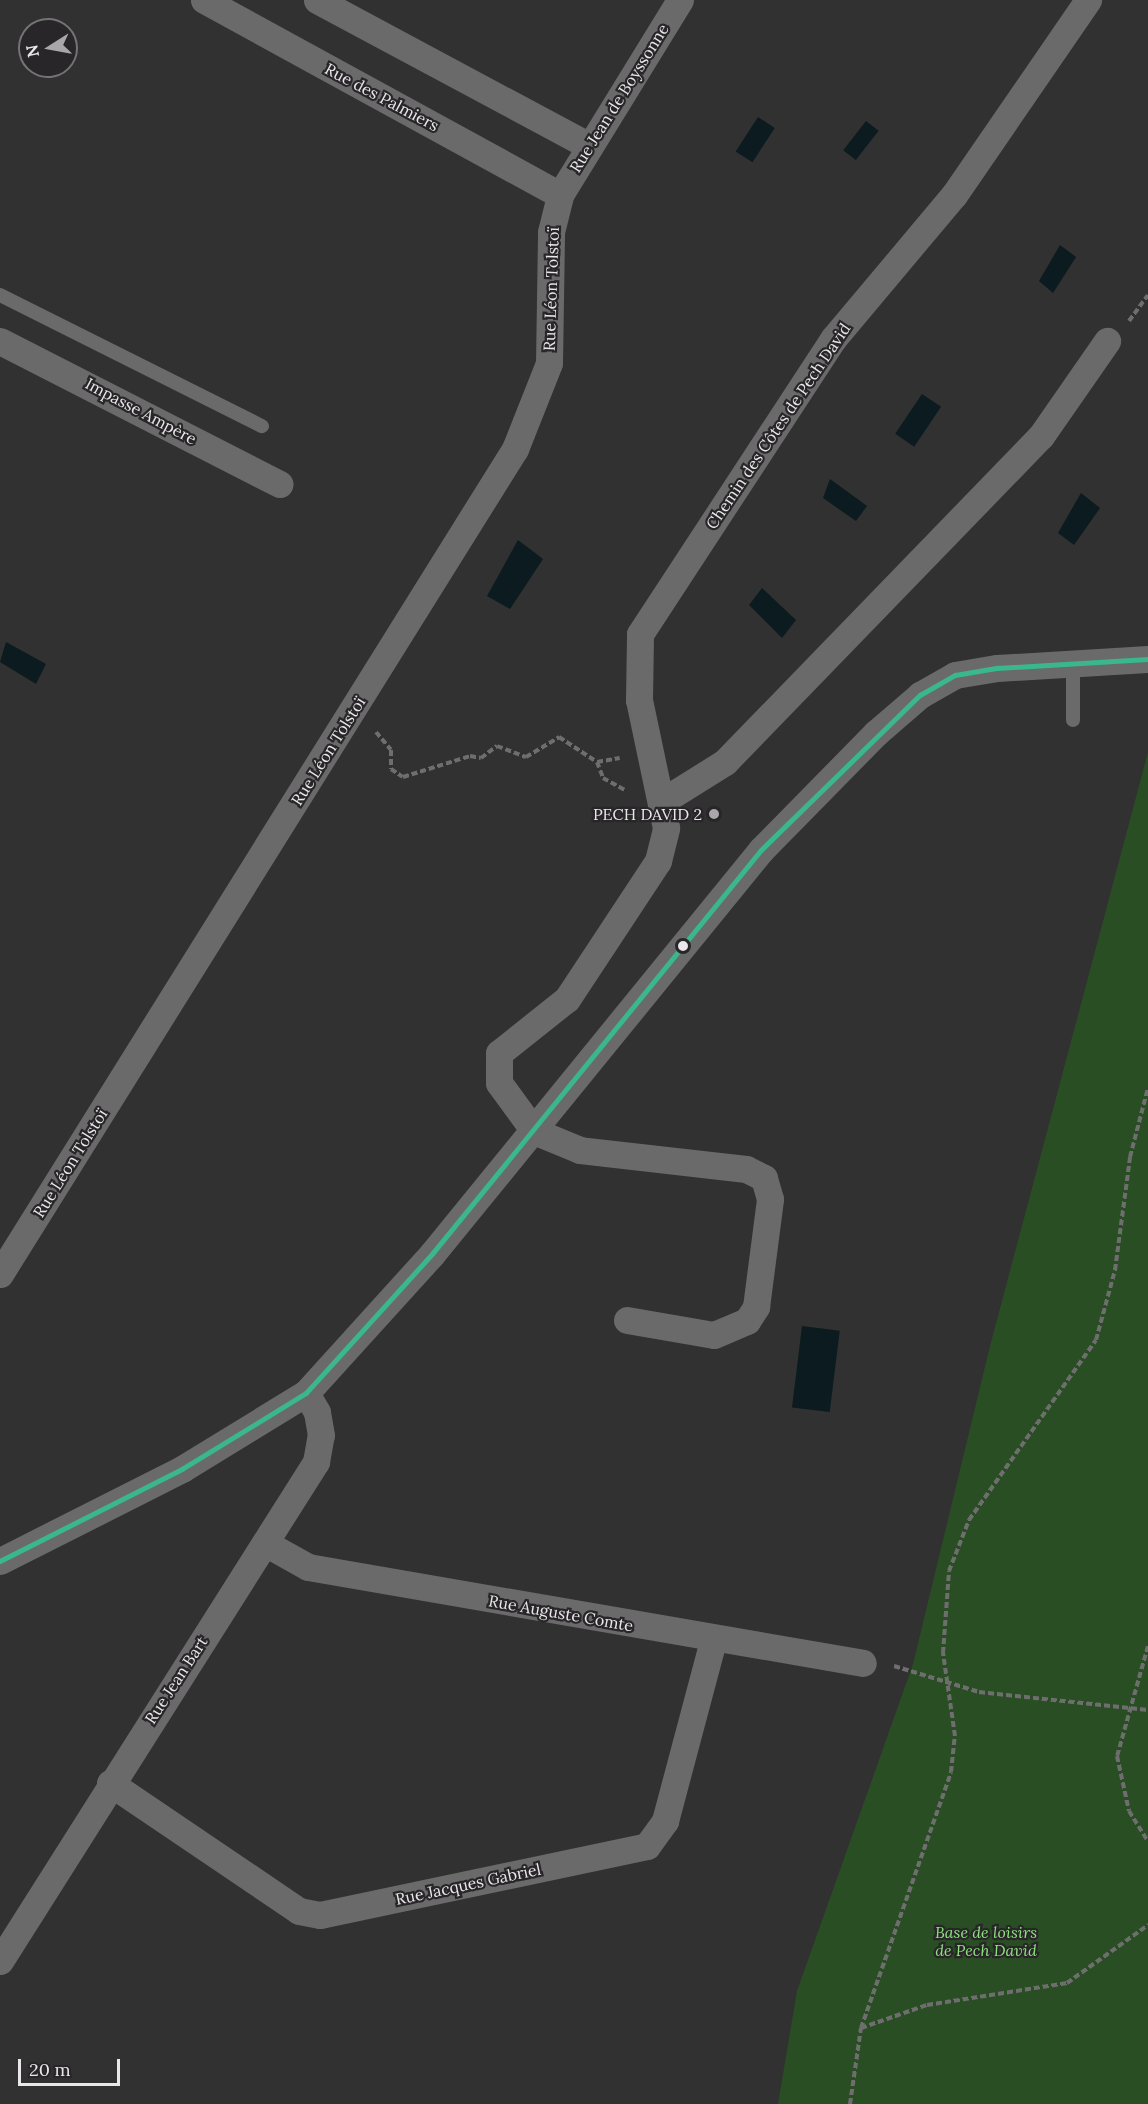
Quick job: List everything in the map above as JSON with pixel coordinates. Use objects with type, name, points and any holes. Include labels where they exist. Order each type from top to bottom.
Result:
[{"type":"street","name":"Rue des Palmiers","points":[[204,0],[560,195]]},
{"type":"street","points":[[317,0],[589,146]]},
{"type":"street","name":"Rue Jean de Boyssonne","points":[[560,195],[680,0]]},
{"type":"street","name":"Chemin des Côtes de Pech David","points":[[534,1131],[499,1083],[499,1053],[567,999],[646,885],[666,828],[639,700],[640,633],[832,339],[954,195],[1088,0]]},
{"type":"street","name":"Rue Léon Tolstoï","points":[[0,1274],[515,449],[549,363],[551,232],[560,195]]},
{"type":"street","points":[[662,802],[725,762],[1033,445],[1107,340]]},
{"type":"street","name":"Impasse Ampère","points":[[0,341],[280,484]]},
{"type":"street","points":[[0,1562],[182,1469],[306,1393],[534,1131],[761,850],[876,733],[920,695],[956,675],[1073,662],[1148,659]]},
{"type":"street","points":[[534,1131],[580,1149],[746,1169],[764,1178],[770,1199],[756,1307],[747,1321],[714,1335],[627,1320]]},
{"type":"street","name":"Rue Jean Bart","points":[[0,1961],[316,1462],[319,1424],[306,1393]]},
{"type":"street","name":"Rue Auguste Comte","points":[[265,1543],[308,1567],[713,1640],[864,1663]]},
{"type":"street","name":"Rue Jacques Gabriel","points":[[110,1784],[299,1911],[320,1915],[647,1846],[665,1821],[713,1640]]},
{"type":"lane","points":[[0,295],[262,426]]},
{"type":"lane","points":[[1073,662],[1073,720]]},
{"type":"path","points":[[369,724],[391,750],[391,769],[403,777],[470,756],[481,758],[498,746],[526,757],[559,737],[597,762],[603,778],[631,794]]},
{"type":"path","points":[[597,762],[624,758]]},
{"type":"path","points":[[850,2104],[861,2028],[951,1772],[956,1736],[943,1653],[949,1570],[969,1520],[1096,1340],[1115,1270],[1130,1157],[1148,1088]]},
{"type":"path","points":[[1148,1646],[1127,1706],[1117,1756],[1129,1811],[1148,1841]]},
{"type":"path","points":[[864,1663],[882,1663],[979,1692],[1148,1710]]},
{"type":"path","points":[[861,2028],[927,2005],[1067,1983],[1148,1925]]},
{"type":"green space","name":"Base de loisirs de Pech David","points":[[1148,752],[1148,2104],[778,2104],[797,1991],[913,1664],[990,1346]]},
{"type":"shaded area","points":[[758,117],[775,128],[752,162],[736,151]]},
{"type":"shaded area","points":[[866,121],[879,131],[856,160],[843,150]]},
{"type":"shaded area","points":[[1060,245],[1076,257],[1053,293],[1039,281]]},
{"type":"shaded area","points":[[922,394],[941,407],[914,447],[895,434]]},
{"type":"shaded area","points":[[830,479],[867,506],[856,521],[823,498]]},
{"type":"shaded area","points":[[1081,493],[1100,508],[1074,545],[1058,533]]},
{"type":"shaded area","points":[[518,540],[543,559],[510,609],[487,596]]},
{"type":"shaded area","points":[[762,588],[796,620],[782,638],[749,605]]},
{"type":"shaded area","points":[[6,642],[46,664],[36,684],[0,662]]},
{"type":"shaded area","points":[[802,1326],[840,1331],[830,1412],[792,1407]]},
{"type":"transit line","points":[[0,1561],[182,1469],[306,1393],[432,1254],[761,850],[920,695],[955,675],[997,668],[1148,659]]},
{"type":"place","name":"PECH DAVID 2","points":[[714,814]]}]
